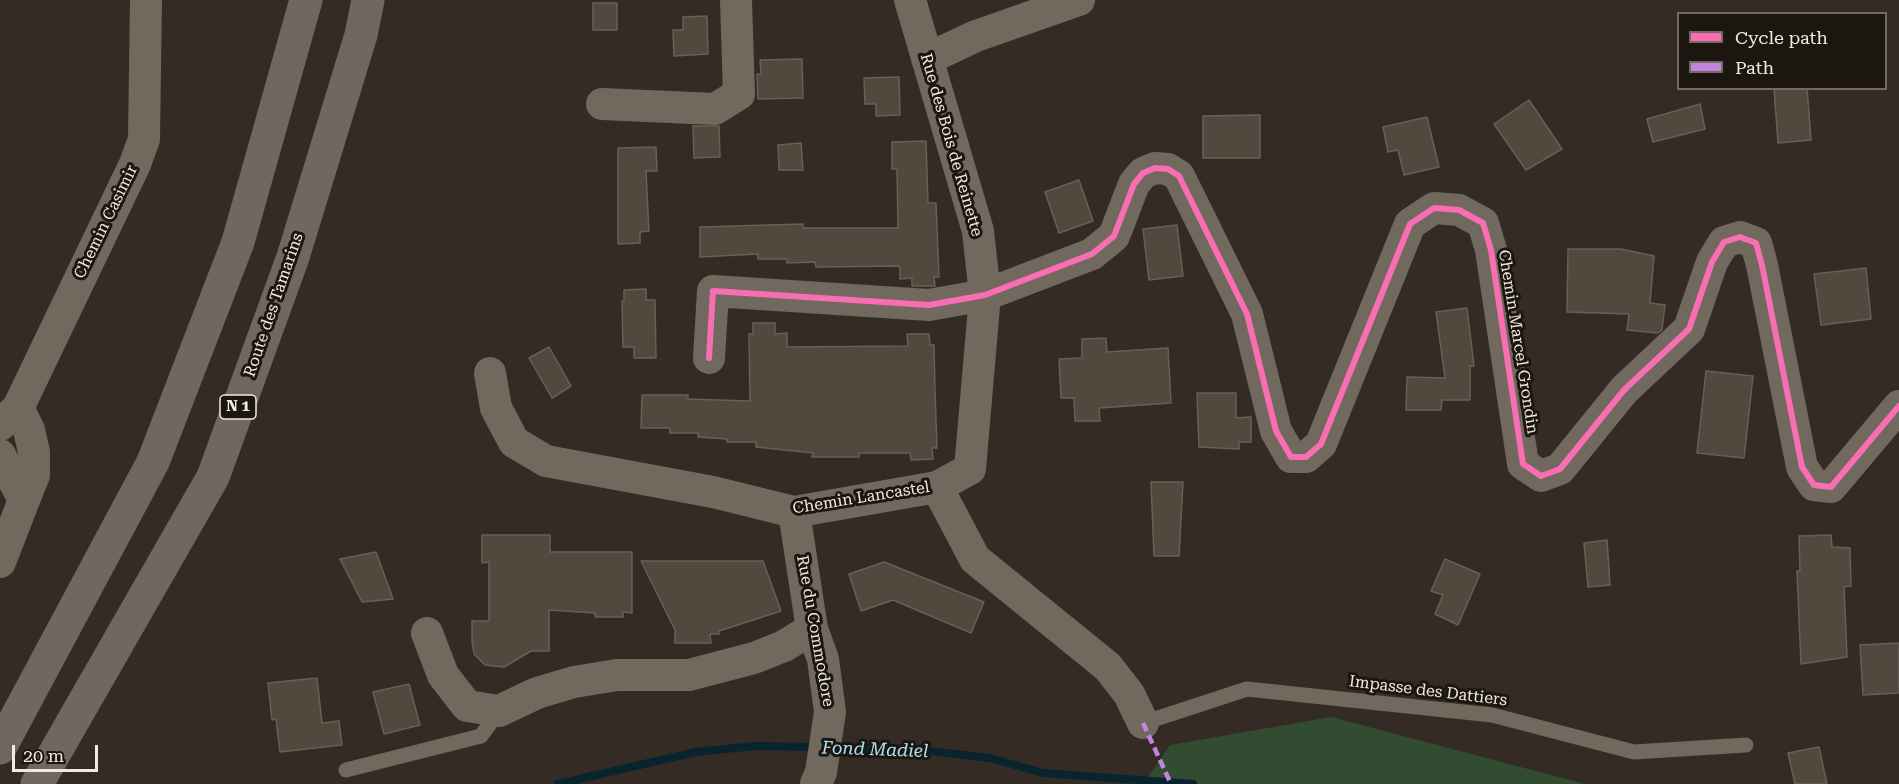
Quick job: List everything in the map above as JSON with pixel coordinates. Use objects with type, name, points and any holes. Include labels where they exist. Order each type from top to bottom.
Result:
[{"type":"highway","points":[[0,748],[153,462],[238,242],[306,0]]},
{"type":"highway","name":"Route des Tamarins","points":[[37,784],[213,477],[292,257],[361,35],[368,0]]},
{"type":"street","name":"Chemin Casimir","points":[[9,416],[135,164],[144,139],[146,0]]},
{"type":"street","points":[[602,104],[715,109],[739,94],[736,0]]},
{"type":"street","name":"Rue des Bois de Reinette","points":[[910,0],[978,231],[985,295],[970,469],[937,487]]},
{"type":"street","points":[[927,60],[975,36],[1079,0]]},
{"type":"street","name":"Chemin Marcel Grondin","points":[[985,295],[1092,254],[1114,236],[1134,184],[1143,173],[1155,168],[1168,169],[1179,176],[1247,314],[1276,431],[1291,457],[1306,458],[1321,444],[1410,224],[1434,208],[1459,210],[1483,223],[1491,250],[1523,464],[1541,476],[1560,469],[1624,390],[1689,329],[1712,262],[1724,242],[1740,237],[1756,243],[1802,467],[1814,485],[1831,487],[1899,406]]},
{"type":"street","points":[[709,357],[713,291],[929,305],[985,295]]},
{"type":"street","name":"Chemin Lancastel","points":[[490,373],[496,408],[514,442],[546,461],[713,492],[794,512],[937,487],[975,559],[1108,667],[1129,694],[1143,723]]},
{"type":"street","points":[[0,562],[34,476],[34,452],[29,430],[9,416]]},
{"type":"street","points":[[0,455],[24,500]]},
{"type":"street","name":"Rue du Commodore","points":[[794,512],[812,629],[823,659],[830,712],[818,778]]},
{"type":"street","points":[[427,633],[443,675],[467,706],[499,711],[537,693],[574,682],[617,675],[689,675],[754,658],[784,646],[812,629]]},
{"type":"lane","name":"Impasse des Dattiers","points":[[1143,723],[1247,689],[1492,715],[1634,752],[1746,745]]},
{"type":"lane","points":[[346,770],[481,736],[499,711]]},
{"type":"green space","points":[[1331,717],[1585,784],[1143,784],[1170,745]]},
{"type":"building","points":[[593,3],[617,3],[617,30],[593,30]]},
{"type":"building","points":[[707,16],[708,54],[674,56],[673,30],[683,30],[683,17]]},
{"type":"building","points":[[802,59],[803,98],[758,99],[757,74],[761,74],[760,60]]},
{"type":"building","points":[[899,77],[900,115],[876,116],[876,104],[865,104],[864,78]]},
{"type":"building","points":[[1774,90],[1807,90],[1811,140],[1778,143]]},
{"type":"building","points":[[1529,100],[1562,149],[1526,170],[1494,124]]},
{"type":"building","points":[[1700,104],[1705,129],[1653,142],[1647,119]]},
{"type":"building","points":[[1260,115],[1260,158],[1203,158],[1203,116]]},
{"type":"building","points":[[1427,117],[1439,167],[1404,175],[1398,150],[1388,152],[1383,127]]},
{"type":"building","points":[[693,126],[719,126],[720,157],[694,158]]},
{"type":"building","points":[[926,141],[928,203],[936,203],[939,277],[934,277],[935,286],[912,286],[912,278],[900,279],[900,266],[816,267],[815,262],[787,263],[787,259],[758,259],[758,254],[700,257],[700,227],[803,224],[803,228],[898,228],[897,169],[892,169],[892,142]]},
{"type":"building","points":[[801,143],[803,170],[779,170],[778,145]]},
{"type":"building","points":[[656,147],[657,171],[646,171],[649,231],[640,232],[640,243],[618,244],[618,148]]},
{"type":"building","points":[[1079,180],[1093,221],[1059,233],[1045,192]]},
{"type":"building","points":[[1177,225],[1183,276],[1149,280],[1143,229]]},
{"type":"building","points":[[1568,249],[1621,249],[1654,256],[1650,303],[1665,305],[1662,330],[1658,333],[1627,330],[1629,314],[1567,312]]},
{"type":"building","points":[[1866,268],[1871,319],[1821,325],[1814,274]]},
{"type":"building","points":[[646,289],[646,300],[655,300],[656,358],[634,358],[634,347],[623,347],[622,301],[624,301],[624,290]]},
{"type":"building","points":[[1467,308],[1474,366],[1470,366],[1470,400],[1442,400],[1441,410],[1406,410],[1407,377],[1445,378],[1436,312]]},
{"type":"building","points":[[753,323],[775,323],[775,334],[787,333],[787,347],[908,346],[907,334],[929,334],[930,345],[934,345],[937,448],[932,448],[933,459],[911,460],[910,453],[859,453],[859,457],[812,457],[813,453],[756,447],[756,442],[727,442],[727,439],[698,437],[698,433],[670,433],[670,428],[641,428],[642,395],[688,395],[688,399],[750,401],[749,334],[753,334]]},
{"type":"building","points":[[1106,338],[1107,352],[1168,348],[1171,403],[1099,408],[1100,421],[1075,421],[1074,398],[1061,398],[1059,359],[1082,358],[1082,339]]},
{"type":"building","points":[[549,347],[571,386],[552,398],[529,358]]},
{"type":"building","points":[[1706,371],[1753,376],[1744,458],[1697,453]]},
{"type":"building","points":[[1197,393],[1236,393],[1236,418],[1251,417],[1251,442],[1239,442],[1239,449],[1199,447]]},
{"type":"building","points":[[1151,482],[1183,482],[1179,556],[1154,556]]},
{"type":"building","points":[[482,535],[550,535],[550,552],[632,552],[632,613],[623,612],[623,617],[595,617],[595,613],[549,610],[549,651],[531,651],[504,667],[485,665],[474,654],[472,641],[472,621],[489,621],[489,562],[482,563]]},
{"type":"building","points":[[1831,535],[1832,547],[1850,548],[1851,586],[1844,587],[1847,657],[1801,664],[1797,571],[1800,571],[1799,536]]},
{"type":"building","points":[[1607,540],[1610,585],[1588,587],[1584,543]]},
{"type":"building","points":[[376,552],[393,599],[362,602],[340,559]]},
{"type":"building","points":[[1445,559],[1480,574],[1458,625],[1435,614],[1443,595],[1431,591]]},
{"type":"building","points":[[641,561],[763,561],[781,611],[719,631],[719,634],[710,634],[711,643],[675,643],[675,630]]},
{"type":"building","points":[[884,562],[984,602],[971,633],[893,600],[861,611],[849,574]]},
{"type":"building","points":[[1899,643],[1899,693],[1863,695],[1860,645]]},
{"type":"building","points":[[317,678],[322,723],[339,721],[342,745],[280,752],[276,719],[272,720],[268,683]]},
{"type":"building","points":[[409,684],[420,725],[384,734],[373,692]]},
{"type":"building","points":[[1819,747],[1827,784],[1795,784],[1788,753]]},
{"type":"waterway","name":"Fond Madiel","points":[[558,784],[696,752],[755,746],[817,747]]},
{"type":"waterway","name":"Fond Madiel","points":[[830,747],[912,749],[990,758],[1043,773],[1193,784]]},
{"type":"marked path","points":[[1143,723],[1171,784]]},
{"type":"cycle path","points":[[709,358],[713,291],[929,305],[985,295],[1092,254],[1114,236],[1134,184],[1143,173],[1155,168],[1168,169],[1179,176],[1247,314],[1276,431],[1291,457],[1306,457],[1321,444],[1410,224],[1434,208],[1459,210],[1483,223],[1491,250],[1523,464],[1541,476],[1560,469],[1624,390],[1689,329],[1712,262],[1724,242],[1740,237],[1756,243],[1802,467],[1814,485],[1831,487],[1899,406]]}]
